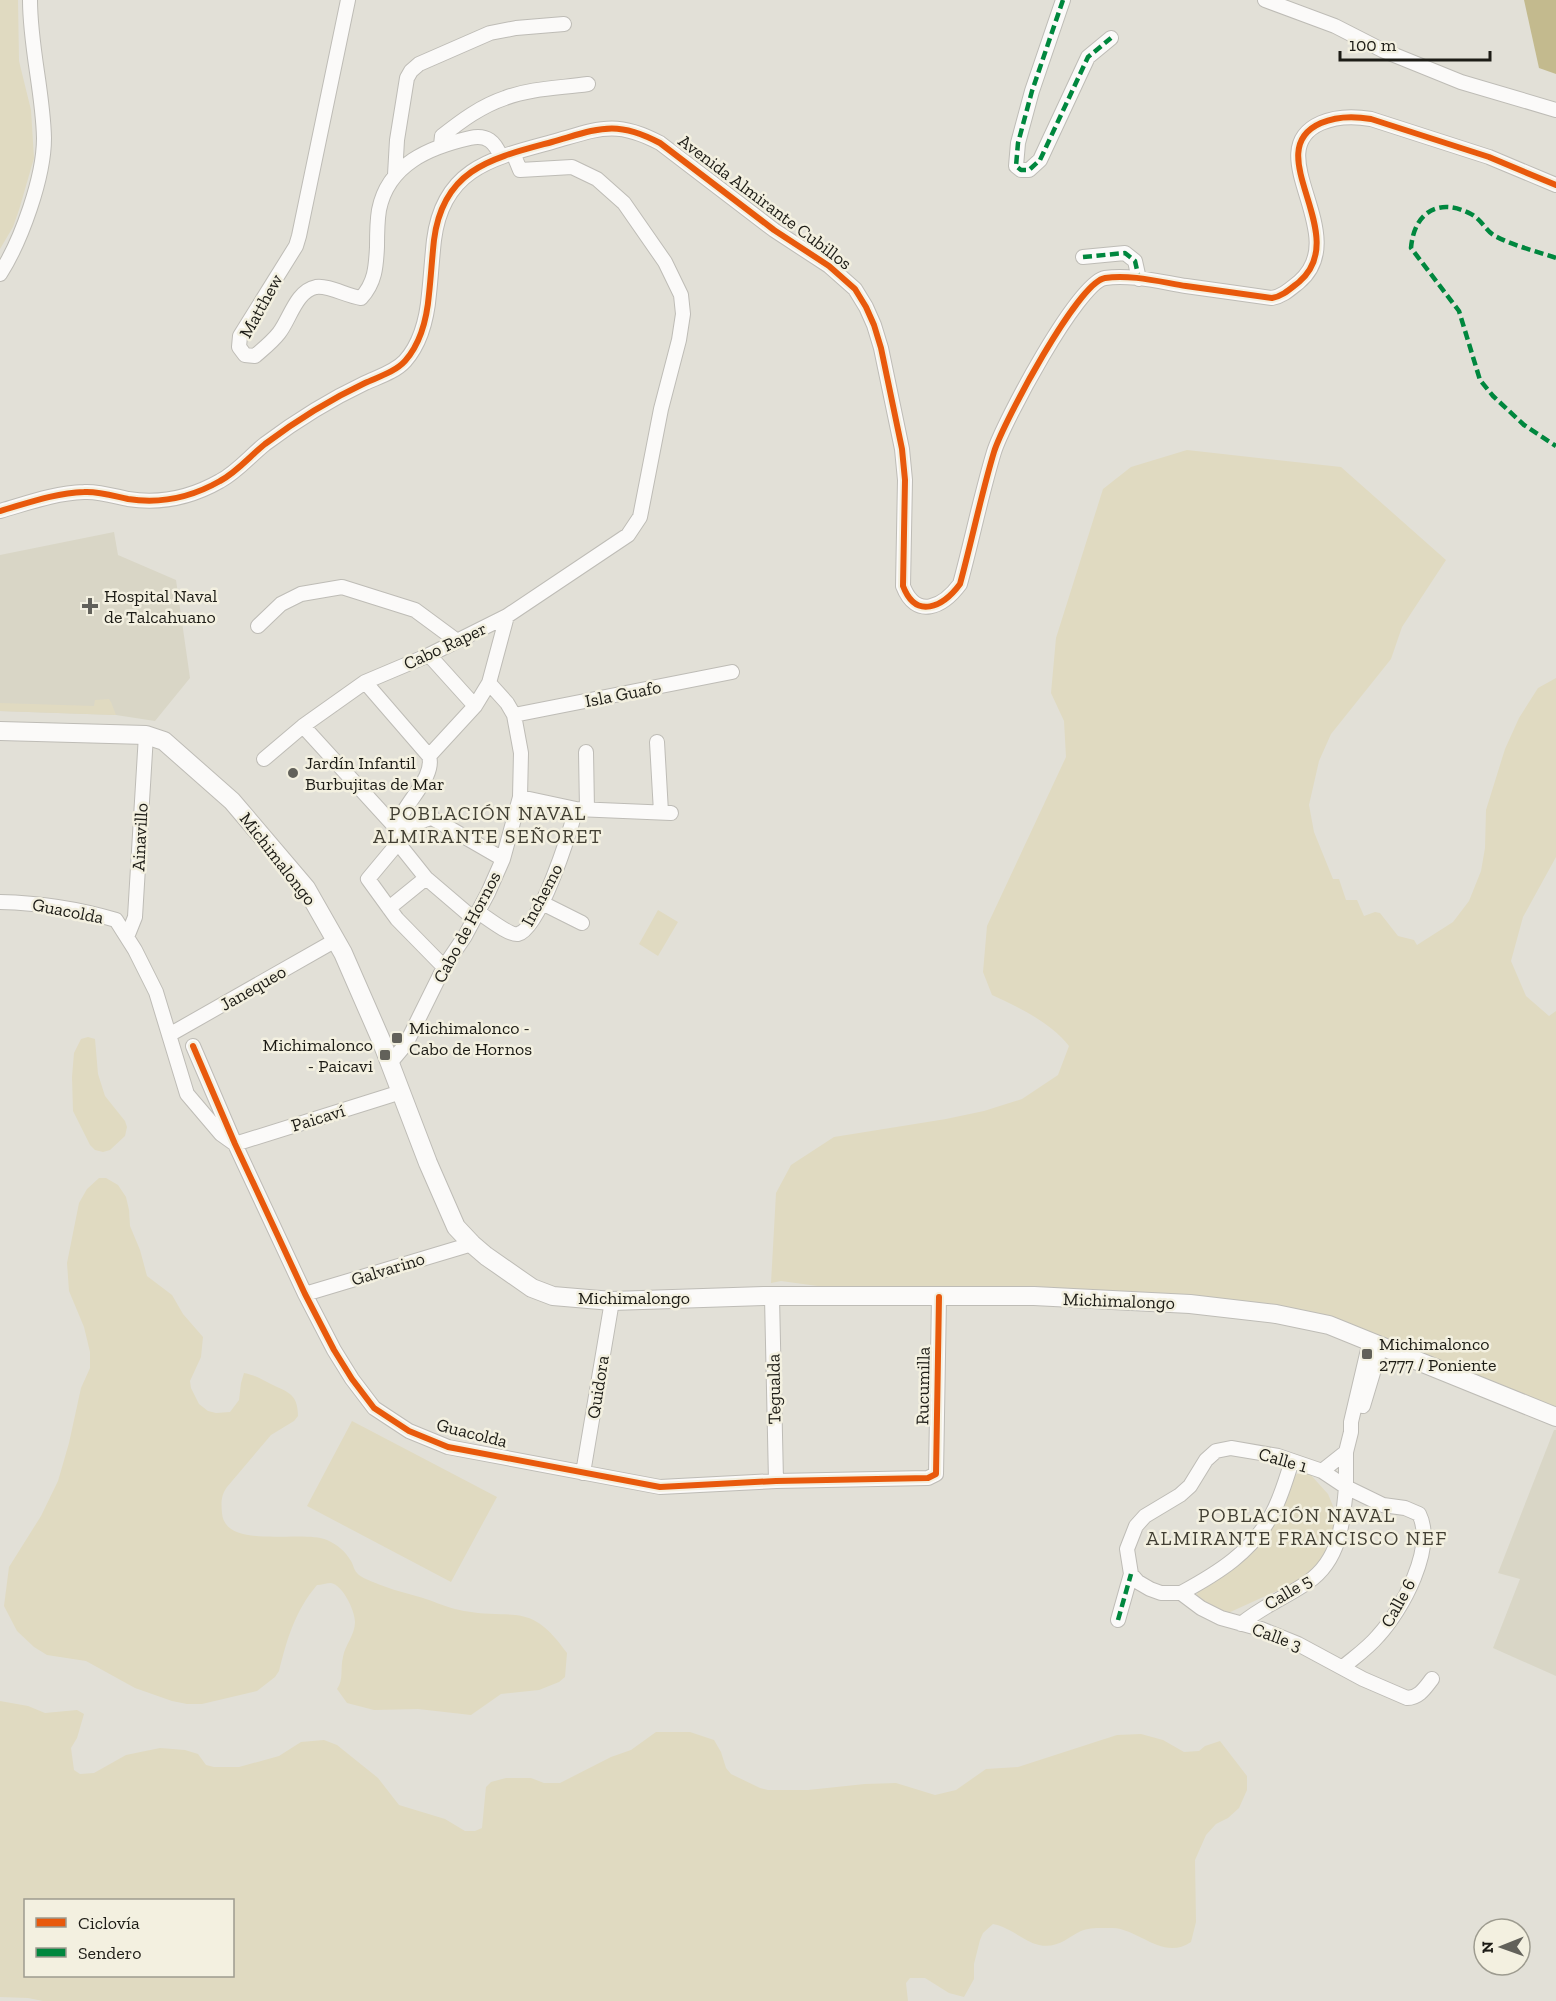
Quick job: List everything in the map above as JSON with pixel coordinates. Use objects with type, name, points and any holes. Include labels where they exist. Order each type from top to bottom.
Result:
[{"type":"main road","name":"Michimalongo","points":[[0,731],[146,735],[158,738],[169,745],[232,801],[306,888],[336,940],[390,1063],[456,1227],[472,1244],[504,1270],[544,1294],[574,1299],[612,1301],[772,1297],[1034,1296],[1190,1304],[1276,1314],[1324,1323],[1556,1417]]},
{"type":"street","points":[[0,274],[9,260],[28,214],[37,183],[44,141],[30,30],[30,0]]},
{"type":"street","name":"Matthew","points":[[348,0],[296,246],[240,336],[239,347],[245,355],[255,356],[279,333],[303,294],[316,287],[332,289],[348,296],[361,298],[368,291],[376,268],[380,209],[395,176],[411,160],[441,145],[483,137],[493,141],[520,170],[572,167],[597,179],[624,203],[665,262],[681,295],[683,314],[640,517],[628,535]]},
{"type":"street","points":[[1062,0],[1032,91],[1018,143],[1016,166],[1021,170],[1029,170],[1040,160],[1088,57],[1111,38]]},
{"type":"street","points":[[1265,0],[1335,26],[1382,50],[1461,82],[1556,110]]},
{"type":"street","points":[[395,176],[397,140],[407,78],[411,71],[419,64],[490,33],[516,28],[564,24]]},
{"type":"street","points":[[441,145],[442,136],[452,128],[475,112],[503,98],[588,84]]},
{"type":"street","name":"Avenida Almirante Cubillos","points":[[0,511],[72,492],[87,492],[144,501],[181,497],[221,480],[297,420],[404,363],[421,335],[427,314],[434,239],[443,207],[452,189],[461,179],[475,169],[507,155],[605,127],[630,130],[660,143],[774,230],[830,266],[855,290],[874,325],[898,431],[904,480],[903,586],[908,599],[919,606],[933,606],[945,601],[960,584],[994,452],[1002,431],[1070,313],[1096,282],[1103,278],[1139,279],[1272,298],[1279,297],[1303,278],[1315,259],[1317,251],[1315,221],[1297,160],[1298,147],[1308,129],[1336,118],[1360,117],[1384,122],[1489,158],[1556,185]]},
{"type":"street","points":[[1083,257],[1125,253],[1135,261],[1139,279]]},
{"type":"street","name":"Cabo Raper","points":[[264,759],[303,726],[365,682],[429,655],[507,616],[628,535]]},
{"type":"street","points":[[258,626],[281,604],[301,594],[342,587],[414,610],[457,641]]},
{"type":"street","points":[[429,756],[475,706],[489,683],[507,616]]},
{"type":"street","points":[[429,655],[475,706]]},
{"type":"street","name":"Isla Guafo","points":[[514,716],[732,672]]},
{"type":"street","points":[[365,682],[429,756],[431,763],[430,770],[412,797],[397,836]]},
{"type":"street","name":"Cabo de Hornos","points":[[390,1063],[398,1056],[412,1034],[444,967],[476,915],[502,859],[520,797],[521,753],[514,716],[507,703],[489,683]]},
{"type":"street","points":[[303,726],[397,836],[426,878],[476,915]]},
{"type":"street","name":"Ainavillo","points":[[127,937],[135,917],[146,735]]},
{"type":"street","points":[[520,797],[582,809],[666,813],[657,742]]},
{"type":"street","name":"Inchemo","points":[[476,915],[513,934],[520,934],[526,929],[542,903],[582,809],[586,752]]},
{"type":"street","points":[[444,967],[389,909],[368,879],[404,829],[432,818],[502,859]]},
{"type":"street","points":[[389,909],[426,878]]},
{"type":"street","name":"Guacolda","points":[[0,902],[39,903],[81,909],[116,920],[146,969],[156,992],[187,1094],[221,1134],[235,1144]]},
{"type":"street","points":[[542,903],[582,923]]},
{"type":"street","name":"Janequeo","points":[[169,1035],[336,940]]},
{"type":"street","name":"Guacolda","points":[[193,1046],[235,1144],[305,1294],[352,1379],[374,1408],[409,1431],[448,1447],[660,1487],[928,1478],[936,1474]]},
{"type":"street","name":"Paicaví","points":[[235,1144],[401,1092]]},
{"type":"street","name":"Galvarino","points":[[305,1294],[472,1244]]},
{"type":"street","name":"Tegualda","points":[[772,1297],[776,1482]]},
{"type":"street","name":"Rucumilla","points":[[936,1474],[939,1297]]},
{"type":"street","name":"Quidora","points":[[583,1473],[612,1301]]},
{"type":"street","points":[[1346,1487],[1346,1452],[1351,1432],[1357,1425],[1375,1344]]},
{"type":"street","name":"Calle 1","points":[[1130,1567],[1127,1549],[1136,1526],[1145,1516],[1180,1495],[1190,1486],[1206,1460],[1216,1451],[1231,1448],[1258,1451],[1322,1471],[1346,1487],[1383,1505],[1405,1508],[1419,1514],[1424,1523]]},
{"type":"street","points":[[1322,1471],[1346,1452]]},
{"type":"street","points":[[1181,1593],[1206,1580],[1240,1556],[1252,1544],[1273,1514],[1292,1461]]},
{"type":"street","name":"Calle 5","points":[[1241,1624],[1269,1603],[1306,1584],[1326,1565],[1341,1532],[1346,1487]]},
{"type":"street","name":"Calle 6","points":[[1343,1667],[1377,1638],[1391,1621],[1402,1602],[1422,1555],[1424,1523]]},
{"type":"street","points":[[1118,1620],[1130,1567]]},
{"type":"street","name":"Calle 3","points":[[1130,1567],[1138,1582],[1150,1589],[1161,1593],[1181,1593],[1201,1608],[1221,1618],[1298,1644],[1363,1679],[1407,1698],[1420,1694],[1432,1679]]},
{"type":"shaded area","points":[[0,0],[18,0],[19,61],[31,110],[34,158],[13,227],[0,249]]},
{"type":"shaded area","points":[[1524,0],[1556,0],[1556,74],[1539,68]]},
{"type":"shaded area","points":[[1187,450],[1341,467],[1446,560],[1402,627],[1391,659],[1331,734],[1319,761],[1309,805],[1314,832],[1333,879],[1339,879],[1346,900],[1357,900],[1364,916],[1375,912],[1380,913],[1398,936],[1414,940],[1417,945],[1453,922],[1469,901],[1481,871],[1485,848],[1486,810],[1505,749],[1519,718],[1538,688],[1556,678],[1556,857],[1523,917],[1511,961],[1526,996],[1549,1016],[1556,1011],[1556,1416],[1268,1313],[898,1297],[781,1281],[771,1283],[776,1193],[791,1165],[834,1137],[984,1111],[1022,1099],[1058,1075],[1069,1046],[1044,1023],[992,995],[983,972],[987,926],[1066,757],[1064,721],[1051,693],[1056,638],[1103,489],[1131,467]]},
{"type":"shaded area","name":"Hospital Naval de Talcahuano","points":[[114,532],[118,555],[176,580],[190,678],[155,721],[116,715],[0,711],[0,555]]},
{"type":"shaded area","points":[[109,699],[116,715],[0,711],[0,703],[94,706],[95,700]]},
{"type":"shaded area","points":[[658,910],[678,922],[658,956],[639,944]]},
{"type":"shaded area","points":[[88,1037],[95,1039],[98,1074],[105,1096],[125,1121],[127,1127],[125,1136],[110,1150],[103,1152],[95,1150],[90,1145],[73,1111],[74,1053],[81,1039]]},
{"type":"shaded area","points":[[99,1178],[106,1178],[118,1185],[126,1197],[130,1226],[147,1276],[172,1295],[183,1314],[203,1337],[201,1357],[190,1381],[199,1404],[208,1411],[230,1412],[239,1400],[244,1373],[289,1393],[296,1402],[298,1416],[294,1421],[271,1435],[225,1490],[222,1513],[226,1525],[236,1532],[250,1535],[300,1536],[327,1540],[344,1551],[358,1574],[380,1585],[460,1610],[532,1619],[543,1626],[567,1653],[565,1677],[539,1690],[501,1694],[471,1715],[418,1709],[374,1710],[347,1703],[337,1689],[344,1653],[352,1636],[355,1622],[351,1605],[344,1593],[331,1583],[317,1585],[303,1605],[275,1677],[257,1691],[202,1704],[172,1701],[135,1688],[86,1661],[47,1655],[34,1647],[17,1631],[4,1606],[9,1567],[41,1516],[58,1481],[81,1388],[90,1368],[90,1352],[84,1327],[69,1291],[67,1263],[79,1203],[87,1189]]},
{"type":"shaded area","points":[[352,1421],[497,1497],[451,1582],[307,1506]]},
{"type":"shaded area","points":[[1554,1430],[1556,1430],[1556,1676],[1493,1648],[1520,1579],[1498,1573]]},
{"type":"shaded area","points":[[1302,1472],[1309,1473],[1328,1494],[1333,1506],[1336,1525],[1332,1546],[1307,1577],[1226,1614],[1198,1600],[1198,1588],[1219,1576],[1291,1480]]},
{"type":"shaded area","points":[[0,1701],[28,1706],[45,1713],[77,1710],[84,1714],[77,1738],[71,1748],[74,1770],[80,1774],[94,1773],[126,1755],[160,1748],[185,1750],[198,1754],[206,1765],[214,1767],[239,1767],[279,1756],[301,1742],[324,1740],[337,1745],[378,1778],[399,1805],[445,1819],[465,1831],[482,1828],[486,1787],[491,1782],[506,1778],[531,1778],[544,1783],[560,1783],[611,1757],[631,1750],[656,1732],[690,1732],[714,1740],[731,1774],[768,1790],[808,1790],[896,1783],[935,1795],[956,1790],[986,1769],[1018,1767],[1117,1735],[1141,1734],[1163,1740],[1184,1752],[1199,1751],[1205,1746],[1220,1741],[1247,1776],[1247,1790],[1239,1808],[1228,1818],[1216,1824],[1206,1835],[1195,1860],[1196,1922],[1191,1942],[1181,1947],[1171,1948],[1151,1943],[1123,1930],[1097,1928],[1081,1931],[1062,1942],[1045,1946],[1033,1943],[993,1924],[983,1933],[980,1940],[974,1964],[974,1979],[964,1997],[949,1993],[925,1978],[910,1978],[906,1983],[908,2001],[43,2001],[0,1997]]},
{"type":"marked path","points":[[1063,0],[1032,91],[1018,143],[1016,166],[1021,170],[1029,170],[1040,160],[1088,57],[1111,38]]},
{"type":"marked path","points":[[1556,258],[1502,240],[1492,234],[1471,214],[1449,207],[1430,211],[1423,217],[1417,225],[1411,248],[1459,311],[1480,380],[1493,396],[1524,425],[1556,446]]},
{"type":"marked path","points":[[1083,257],[1125,253],[1135,261],[1139,279]]},
{"type":"marked path","points":[[1118,1620],[1131,1574]]},
{"type":"cycle path","points":[[0,511],[52,496],[84,492],[128,499],[164,500],[209,487],[226,477],[265,444],[301,419],[339,396],[391,371],[401,365],[411,354],[425,321],[439,216],[448,197],[460,182],[474,170],[510,154],[582,133],[618,129],[631,131],[660,143],[774,230],[829,266],[855,289],[874,325],[881,348],[902,449],[905,480],[903,586],[908,597],[915,603],[930,606],[946,599],[960,584],[989,468],[1000,436],[1026,385],[1060,327],[1093,285],[1105,278],[1135,278],[1272,298],[1283,294],[1299,282],[1313,263],[1317,241],[1300,173],[1298,153],[1304,136],[1321,123],[1346,117],[1371,119],[1489,157],[1556,185]]},
{"type":"cycle path","points":[[193,1046],[235,1144],[305,1294],[352,1379],[374,1408],[409,1431],[448,1447],[660,1487],[776,1481],[928,1478],[936,1474],[939,1297]]},
{"type":"place","name":"Hospital Naval de Talcahuano","points":[[90,606]]},
{"type":"place","name":"Jardín Infantil Burbujitas de Mar","points":[[293,773]]},
{"type":"place","name":"Michimalonco - Cabo de Hornos","points":[[397,1038]]},
{"type":"place","name":"Michimalonco - Paicavi","points":[[385,1055]]},
{"type":"place","name":"Michimalonco 2777 / Poniente","points":[[1367,1354]]},
{"type":"district","name":"POBLACIÓN NAVAL ALMIRANTE SEÑORET","points":[[488,824]]},
{"type":"district","name":"POBLACIÓN NAVAL ALMIRANTE FRANCISCO NEF","points":[[1297,1526]]}]
